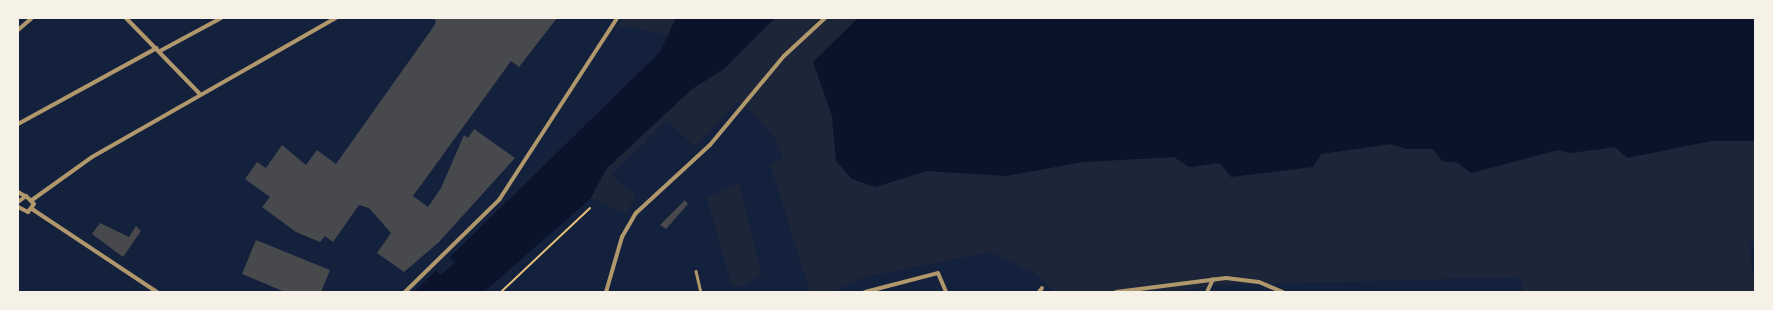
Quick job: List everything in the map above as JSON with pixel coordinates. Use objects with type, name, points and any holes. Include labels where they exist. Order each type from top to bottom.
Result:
[{"type":"street","points":[[18,30],[32,18]]},
{"type":"street","points":[[126,18],[200,94]]},
{"type":"street","points":[[18,124],[221,18]]},
{"type":"street","points":[[32,200],[92,157],[200,94],[336,18]]},
{"type":"street","points":[[405,292],[499,200],[617,18]]},
{"type":"street","points":[[606,292],[620,242],[633,217],[715,140],[784,56],[825,18]]},
{"type":"street","points":[[18,192],[32,200]]},
{"type":"street","points":[[18,202],[25,196]]},
{"type":"street","points":[[32,200],[32,209]]},
{"type":"street","points":[[18,207],[22,211]]},
{"type":"street","points":[[19,216],[22,211],[32,209],[157,292]]},
{"type":"street","points":[[865,292],[938,273],[946,292]]},
{"type":"street","points":[[1207,292],[1212,279]]},
{"type":"street","points":[[1116,292],[1212,279],[1253,281],[1283,292]]},
{"type":"lane","points":[[696,271],[701,292]]},
{"type":"path","points":[[500,292],[590,208]]},
{"type":"shaded area","points":[[623,18],[676,18],[668,35],[631,27],[616,29]]},
{"type":"shaded area","points":[[676,18],[775,18],[724,69],[692,89],[606,169],[591,198],[484,292],[414,292],[436,271],[441,275],[455,262],[450,257],[660,52]]},
{"type":"shaded area","points":[[775,18],[858,18],[852,23],[824,96],[832,116],[836,161],[852,179],[875,187],[927,171],[1006,176],[1083,162],[1174,157],[1189,167],[1391,144],[1406,149],[1433,149],[1442,161],[1458,163],[1471,173],[1558,150],[1570,153],[1615,147],[1627,158],[1711,141],[1755,141],[1755,242],[1749,243],[1755,292],[1523,292],[1521,277],[1219,285],[1172,292],[1055,292],[1035,273],[990,252],[865,277],[832,292],[810,292],[770,164],[783,158],[774,137],[753,113],[737,102],[695,147],[667,120],[611,175],[636,196],[626,214],[591,198],[606,169],[692,89],[724,69]]},
{"type":"shaded area","points":[[858,18],[1755,18],[1755,141],[1711,141],[1627,158],[1615,147],[1570,153],[1558,150],[1471,173],[1458,163],[1442,161],[1433,149],[1406,149],[1391,144],[1321,154],[1313,167],[1231,177],[1220,163],[1189,167],[1174,157],[1083,162],[1006,176],[927,171],[875,187],[852,179],[836,161],[832,116],[813,62]]},
{"type":"shaded area","points":[[739,183],[761,274],[743,286],[732,286],[707,198]]},
{"type":"building","points":[[432,18],[557,18],[519,67],[511,61],[413,196],[428,207],[441,188],[464,135],[468,138],[474,129],[515,158],[439,242],[404,272],[377,253],[391,233],[369,208],[359,205],[333,242],[325,236],[320,242],[296,232],[262,207],[270,197],[245,179],[257,162],[266,168],[282,145],[306,165],[317,150],[336,164],[434,26],[436,21]]},
{"type":"building","points":[[685,200],[688,204],[666,229],[660,225]]},
{"type":"building","points":[[100,223],[129,237],[136,226],[141,231],[123,257],[92,234]]},
{"type":"building","points":[[256,240],[330,270],[321,292],[285,292],[242,274]]}]
